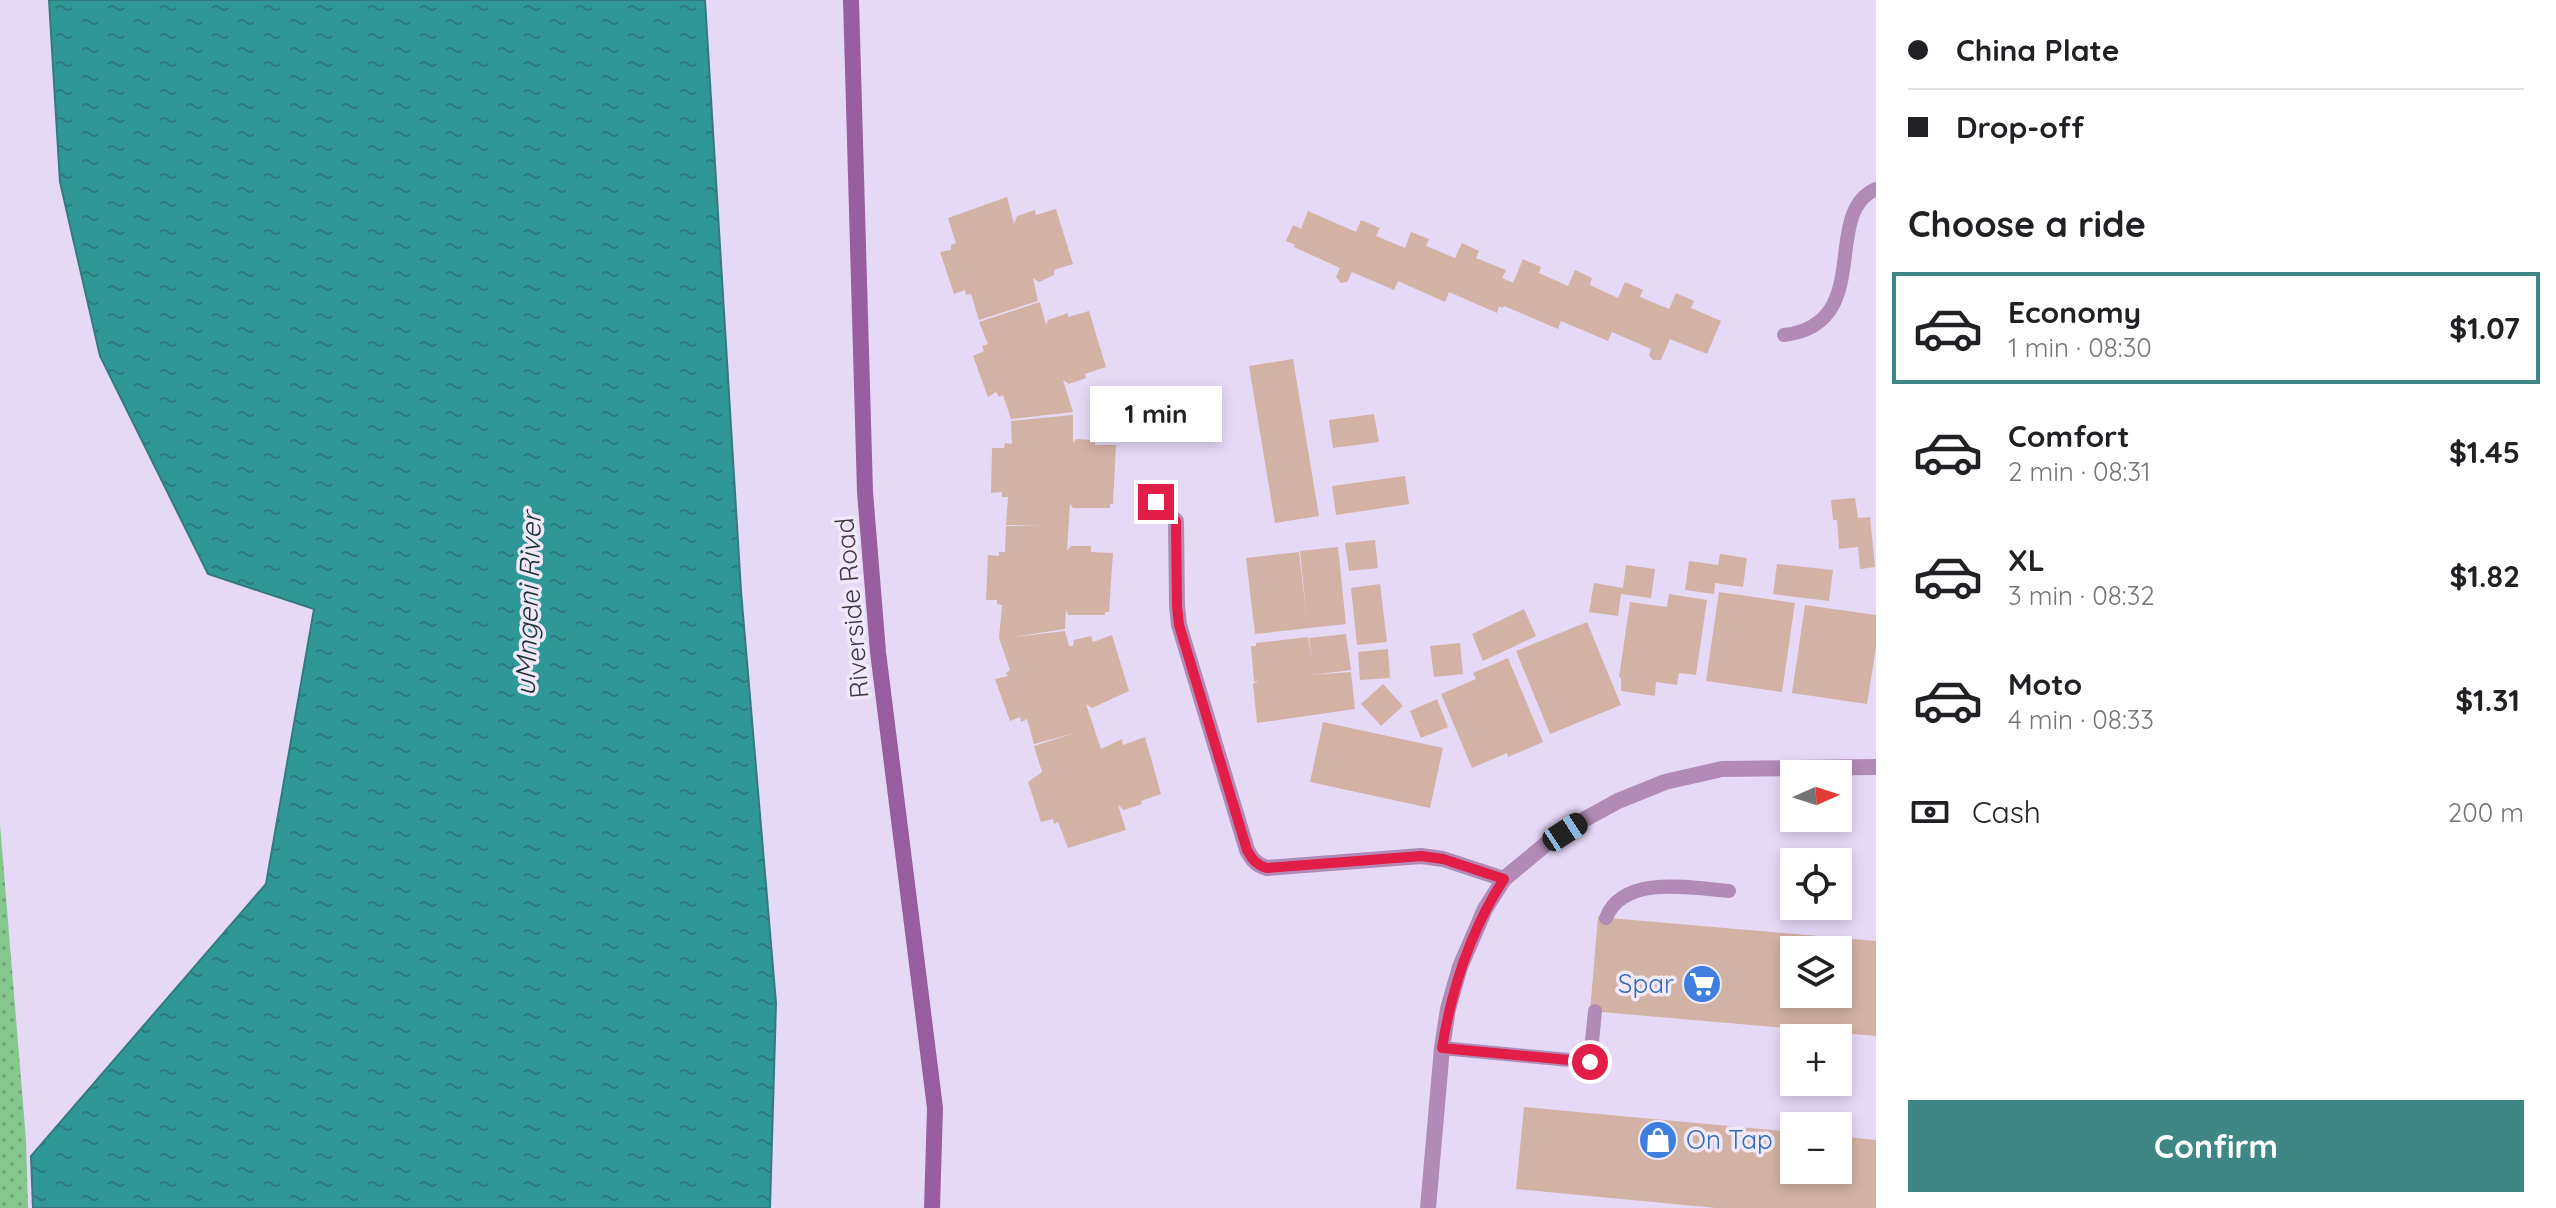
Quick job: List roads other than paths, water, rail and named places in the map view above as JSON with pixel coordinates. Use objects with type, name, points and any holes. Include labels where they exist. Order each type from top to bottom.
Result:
[{"type":"main road","name":"Riverside Road","points":[[851,0],[865,492],[878,652],[935,1108],[932,1208]]},
{"type":"street","points":[[1156,502],[1176,521],[1177,606],[1184,646],[1247,850],[1258,866],[1267,868],[1421,856],[1443,859],[1504,879]]},
{"type":"street","points":[[1428,1208],[1448,1009],[1460,967],[1485,909],[1504,879],[1546,844],[1585,819],[1618,801],[1665,782],[1722,769],[1876,767]]},
{"type":"lane","points":[[1784,335],[1811,330],[1829,316],[1838,297],[1860,199],[1876,189]]},
{"type":"lane","points":[[1606,918],[1618,900],[1642,890],[1661,887],[1729,891]]},
{"type":"lane","points":[[1442,1048],[1590,1062],[1595,1011]]},
{"type":"water","name":"uMngeni River","points":[[49,0],[705,0],[741,591],[776,1003],[770,1208],[33,1208],[31,1156],[266,884],[314,609],[208,574],[100,356],[60,182]]},
{"type":"place","name":"Spar","points":[[1702,984]]},
{"type":"place","name":"On Tap","points":[[1658,1140]]}]
